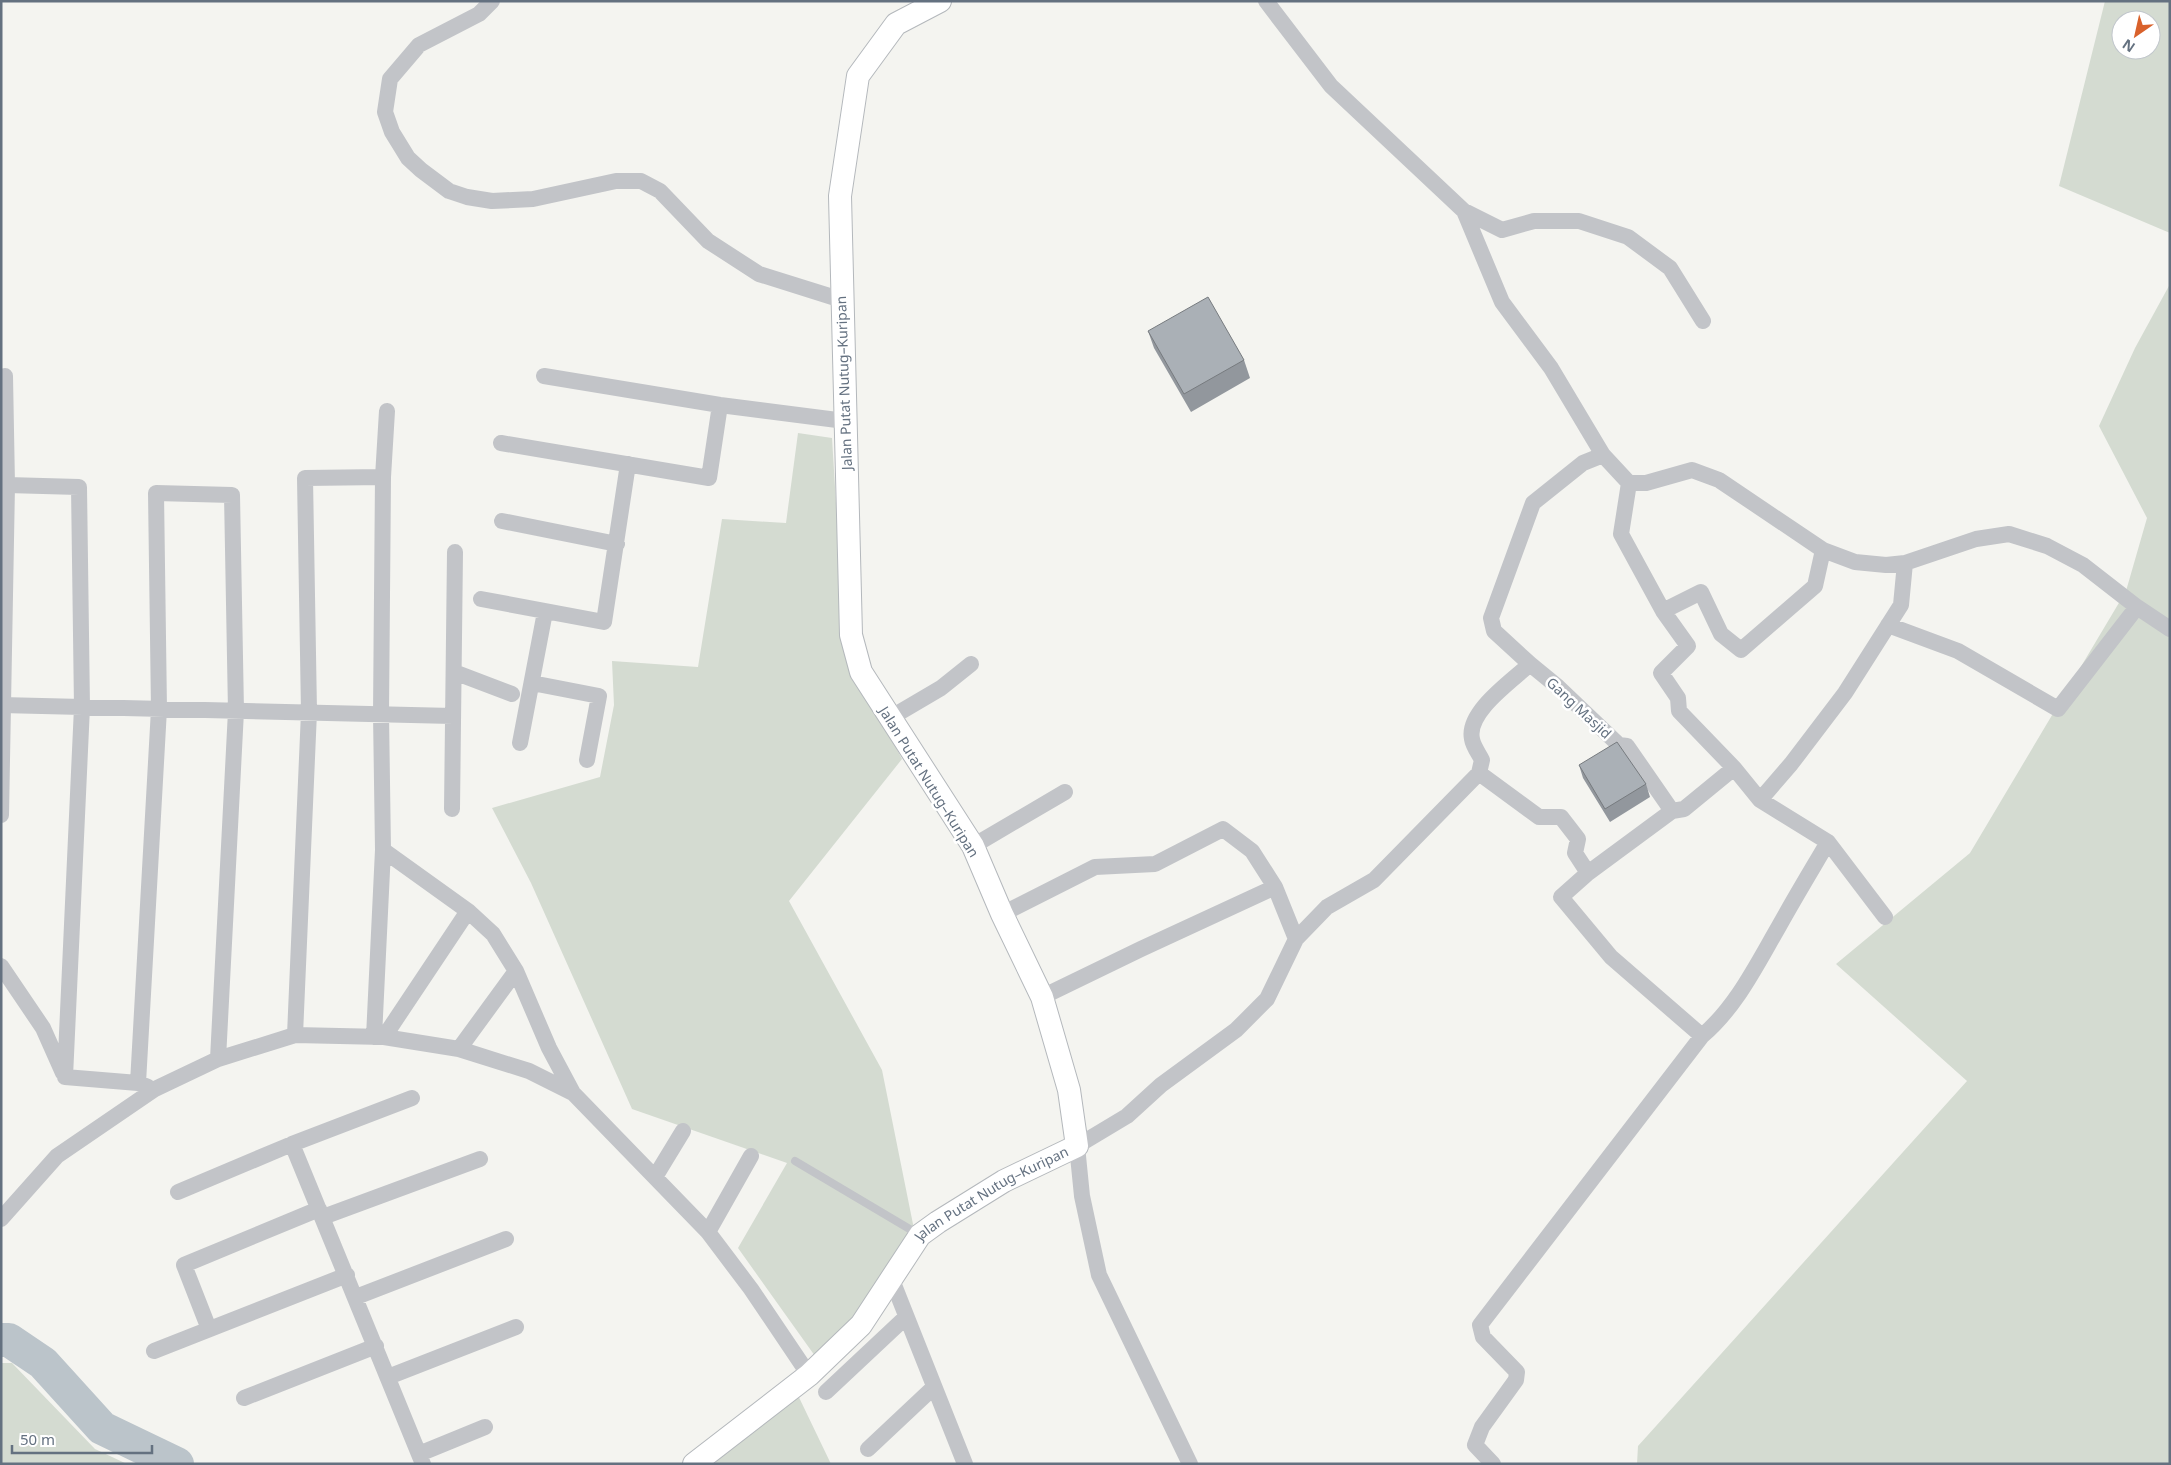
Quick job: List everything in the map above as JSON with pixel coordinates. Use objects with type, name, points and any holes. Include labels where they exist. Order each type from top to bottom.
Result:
[{"type":"street","points":[[492,1],[479,14],[419,45],[390,79],[385,112],[392,132],[408,158],[421,170],[449,190],[467,197],[492,201],[533,199],[616,181],[642,181],[660,191],[708,241],[759,274],[842,300]]},
{"type":"street","name":"Jalan Putat Nutug–Kuripan","points":[[694,1464],[809,1375],[861,1325],[920,1235],[1004,1181],[1076,1146],[1069,1090],[1042,997],[972,846],[861,672],[851,635],[840,196],[858,76],[896,24],[940,1]]},
{"type":"street","points":[[1266,1],[1331,86],[1464,212],[1502,230],[1534,222],[1579,221],[1628,237],[1670,268],[1703,321]]},
{"type":"street","points":[[1464,212],[1502,302],[1551,368],[1603,455],[1629,483],[1646,483],[1692,470],[1719,480],[1823,550],[1855,562],[1886,565],[1905,563],[1976,539],[2009,534],[2047,546],[2083,565],[2170,630]]},
{"type":"street","points":[[1,815],[7,485],[5,376]]},
{"type":"street","points":[[544,376],[720,406],[846,421]]},
{"type":"street","points":[[501,443],[709,478],[720,406]]},
{"type":"street","points":[[379,1037],[383,850],[380,714],[383,478],[387,412]]},
{"type":"street","name":"Gang Masjid","points":[[1603,455],[1583,463],[1533,503],[1491,618],[1494,631],[1558,687],[1619,745],[1627,746],[1672,811]]},
{"type":"street","points":[[481,599],[604,622],[628,464]]},
{"type":"street","points":[[295,1035],[309,712],[305,478],[383,478]]},
{"type":"street","points":[[1629,483],[1621,534],[1663,611],[1688,646],[1660,673],[1678,698],[1679,711],[1734,768],[1760,800],[1828,842],[1885,917]]},
{"type":"street","points":[[7,485],[79,487],[82,707],[64,1077]]},
{"type":"street","points":[[138,1083],[159,709],[156,493],[232,495],[236,711],[218,1059]]},
{"type":"street","points":[[502,521],[617,544]]},
{"type":"street","points":[[1663,611],[1701,592],[1721,634],[1741,650],[1815,586],[1823,550]]},
{"type":"street","points":[[452,809],[455,552]]},
{"type":"street","points":[[1760,800],[1791,764],[1845,693],[1901,605],[1905,563]]},
{"type":"street","points":[[1888,625],[1958,651],[2058,709],[2137,607]]},
{"type":"street","points":[[520,743],[546,612]]},
{"type":"street","points":[[890,718],[942,688],[971,664]]},
{"type":"street","points":[[1190,1464],[1099,1275],[1082,1196],[1076,1146],[1128,1116],[1161,1085],[1236,1030],[1267,999],[1296,939],[1328,907],[1374,880],[1480,772],[1482,760],[1472,740],[1472,725],[1482,708],[1530,664]]},
{"type":"street","points":[[454,672],[512,694]]},
{"type":"street","points":[[532,683],[599,696],[588,760]]},
{"type":"street","points":[[3,706],[453,716]]},
{"type":"street","points":[[1702,1036],[1611,957],[1561,897],[1588,873],[1672,811],[1684,809],[1734,768]]},
{"type":"street","points":[[1480,772],[1539,817],[1561,818],[1578,838],[1575,853],[1588,873]]},
{"type":"street","points":[[972,846],[1065,792]]},
{"type":"street","points":[[1002,914],[1095,867],[1155,864],[1223,830],[1252,851],[1275,887],[1296,939]]},
{"type":"street","points":[[1493,1464],[1475,1445],[1482,1427],[1516,1380],[1517,1372],[1483,1337],[1480,1325],[1702,1036],[1714,1026],[1750,980],[1777,929],[1828,842]]},
{"type":"street","points":[[383,850],[468,911],[493,934],[516,972],[549,1048],[573,1093],[708,1232],[809,1375]]},
{"type":"street","points":[[1042,997],[1140,949],[1275,887]]},
{"type":"street","points":[[379,1037],[468,911]]},
{"type":"street","points":[[1,966],[43,1028],[64,1077]]},
{"type":"street","points":[[459,1049],[516,972]]},
{"type":"street","points":[[1,1219],[57,1156],[155,1089],[218,1059],[295,1035],[379,1037],[459,1049],[530,1071],[573,1093]]},
{"type":"street","points":[[64,1077],[138,1083],[155,1089]]},
{"type":"street","points":[[178,1192],[292,1144],[412,1098]]},
{"type":"street","points":[[655,1177],[684,1131]]},
{"type":"street","points":[[292,1144],[421,1459],[485,1427]]},
{"type":"street","points":[[708,1232],[752,1156]]},
{"type":"street","points":[[209,1329],[184,1265],[321,1213],[480,1159]]},
{"type":"street","points":[[356,1298],[506,1239]]},
{"type":"street","points":[[154,1351],[347,1275]]},
{"type":"street","points":[[892,1280],[934,1387],[960,1462]]},
{"type":"street","points":[[826,1392],[906,1317]]},
{"type":"street","points":[[388,1377],[516,1327]]},
{"type":"street","points":[[244,1398],[376,1346]]},
{"type":"street","points":[[868,1449],[934,1387]]},
{"type":"lane","points":[[795,1161],[920,1235]]},
{"type":"shaded area","points":[[2105,1],[2170,1],[2170,233],[2059,186]]},
{"type":"shaded area","points":[[2170,284],[2170,1464],[1637,1464],[1638,1446],[1967,1081],[1836,964],[1970,853],[2126,591],[2147,518],[2099,426],[2135,348]]},
{"type":"shaded area","points":[[798,433],[832,438],[845,651],[902,759],[789,901],[882,1070],[918,1249],[820,1363],[738,1248],[787,1163],[632,1109],[531,883],[492,808],[600,777],[614,705],[612,661],[698,667],[722,519],[786,523]]},
{"type":"shaded area","points":[[1,1363],[12,1363],[95,1449],[127,1464],[1,1464]]},
{"type":"shaded area","points":[[794,1387],[831,1464],[714,1464]]},
{"type":"building","points":[[1208,297],[1244,360],[1184,394],[1148,331]]},
{"type":"building","points":[[1617,742],[1646,784],[1605,809],[1579,765]]},
{"type":"waterway","points":[[1,1340],[9,1340],[43,1363],[102,1428],[177,1464]]}]
